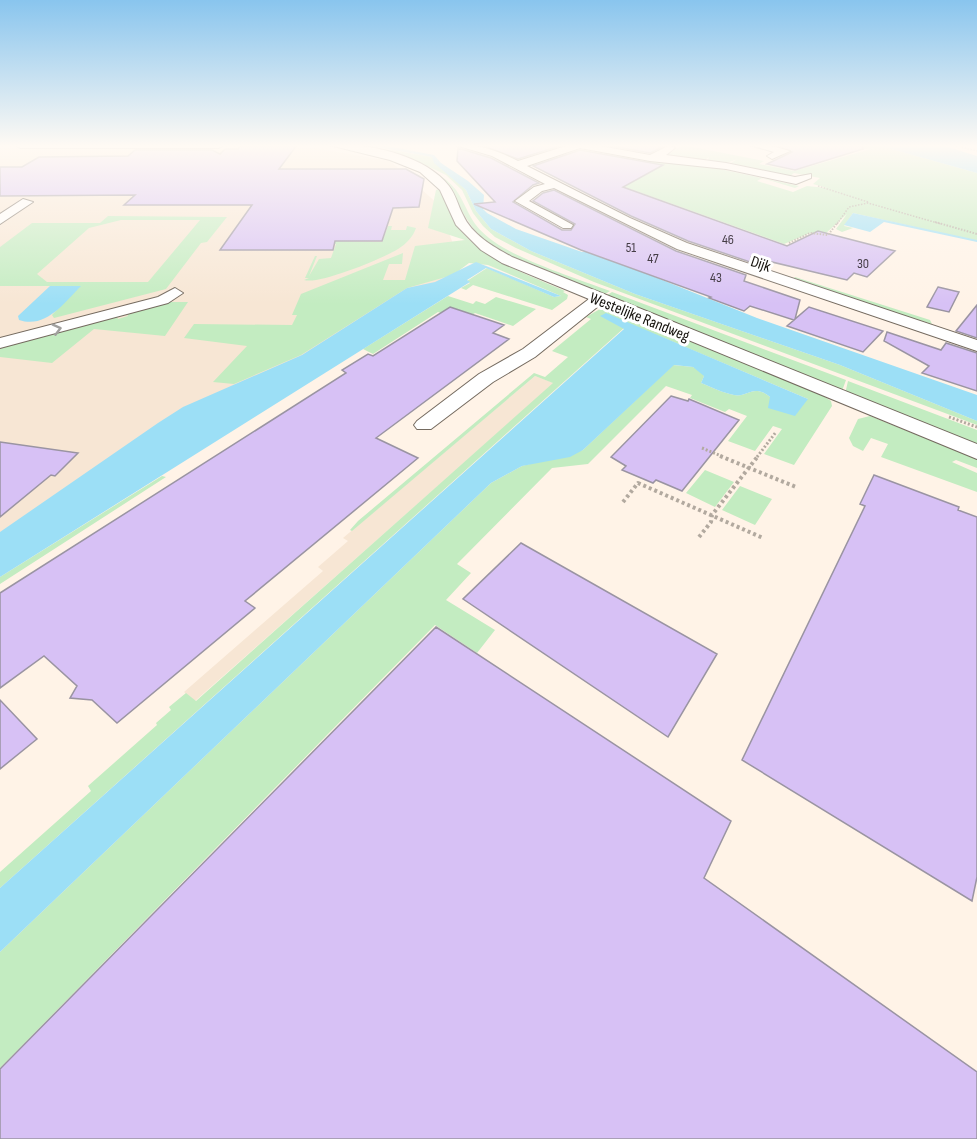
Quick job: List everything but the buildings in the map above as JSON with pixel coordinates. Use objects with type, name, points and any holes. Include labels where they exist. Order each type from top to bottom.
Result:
[{"type":"street","name":"Westelijke Randweg","points":[[449,198],[458,219],[466,229],[490,249],[522,267],[977,452]]},
{"type":"street","points":[[525,198],[521,201],[567,225]]},
{"type":"street","name":"Dijk","points":[[585,198],[682,246],[946,329],[977,334]]},
{"type":"street","points":[[0,220],[27,202]]},
{"type":"street","points":[[0,343],[163,300],[175,293]]},
{"type":"street","points":[[424,425],[486,378],[529,353],[598,299]]},
{"type":"street","name":"Dijk","points":[[946,329],[977,346]]},
{"type":"path","points":[[858,198],[977,234]]},
{"type":"path","points":[[789,243],[810,233],[828,235],[849,207],[854,208],[868,202]]},
{"type":"path","points":[[944,415],[977,427]]},
{"type":"path","points":[[699,537],[747,467],[776,432]]},
{"type":"path","points":[[702,448],[796,487]]},
{"type":"path","points":[[623,502],[638,483],[763,538]]},
{"type":"shaded area","points":[[0,198],[431,198],[439,205],[453,244],[457,285],[0,555]]},
{"type":"shaded area","points":[[535,376],[554,383],[195,701],[184,692],[323,571],[318,567],[348,541],[343,538]]},
{"type":"green space","points":[[434,198],[444,198],[455,223],[480,249],[507,265],[565,291],[563,292],[568,295],[567,299],[552,310],[473,285],[466,290],[461,288],[470,283],[467,281],[487,268],[554,297],[561,296],[488,265],[469,263],[453,275],[407,288],[301,355],[234,384],[213,382],[247,346],[184,338],[194,324],[292,325],[297,315],[292,315],[301,294],[403,253],[402,264],[389,264],[383,280],[405,280],[415,246],[465,240],[428,228]]},
{"type":"green space","points":[[454,198],[461,198],[477,226],[500,246],[547,268],[610,291],[602,296],[518,262],[484,240]]},
{"type":"green space","points":[[466,198],[470,198],[476,211],[491,229],[531,251],[635,294],[840,365],[977,421],[977,425],[594,282],[495,237],[473,213]]},
{"type":"green space","points":[[656,198],[977,198],[977,241],[853,213],[844,226],[853,228],[842,232],[836,229],[847,214],[825,234],[810,233],[784,244]]},
{"type":"green space","points":[[108,216],[227,217],[207,242],[201,243],[166,289],[54,318],[52,315],[80,286],[0,286],[0,247],[32,223],[100,223]],"holes":[[[121,220],[200,220],[148,282],[47,282],[37,274],[89,228]]]},
{"type":"green space","points":[[388,226],[392,226],[391,230],[406,230],[407,226],[416,228],[404,245],[380,258],[337,275],[323,279],[304,280],[309,278],[305,278],[315,256],[317,256],[309,276],[319,259],[331,258],[336,244],[332,244],[334,241],[382,242]]},
{"type":"green space","points":[[795,277],[930,320],[932,324],[791,281]]},
{"type":"green space","points":[[612,292],[846,380],[842,391],[604,297]]},
{"type":"green space","points":[[448,296],[473,304],[476,301],[485,304],[496,297],[536,309],[513,326],[475,313],[463,321],[438,312],[373,354],[363,349]]},
{"type":"green space","points":[[163,302],[188,302],[165,336],[94,329],[52,363],[0,357],[0,348],[116,315],[118,319],[128,316],[126,312]]},
{"type":"green space","points":[[608,308],[822,395],[831,401],[832,406],[794,465],[764,454],[782,429],[773,426],[755,451],[728,441],[747,416],[729,409],[725,412],[690,398],[692,395],[666,386],[588,464],[552,468],[457,564],[471,573],[446,600],[495,630],[477,653],[435,625],[0,1068],[0,952],[491,483],[522,466],[583,450],[673,365],[693,367],[702,372],[704,376],[701,383],[730,394],[739,395],[759,391],[770,397],[771,402],[808,399],[664,338],[601,316],[624,328],[0,888],[0,872],[91,791],[88,786],[157,725],[156,723],[171,710],[169,707],[186,693],[196,701],[553,383],[535,376],[352,531],[350,530],[358,521],[534,373],[545,377],[568,357],[552,351],[591,319],[586,317],[600,309]]},
{"type":"green space","points":[[848,381],[977,430],[977,447],[845,394]]},
{"type":"green space","points":[[870,416],[977,459],[977,468],[956,460],[952,462],[977,473],[977,492],[881,457],[888,444],[871,438],[863,451],[853,446],[849,438],[858,419]]},
{"type":"green space","points":[[705,470],[734,482],[715,507],[686,493]]},
{"type":"green space","points":[[162,476],[166,477],[0,584],[0,577]]},
{"type":"green space","points":[[740,486],[772,499],[755,525],[722,510]]},
{"type":"water","points":[[470,198],[484,198],[483,209],[487,213],[516,229],[582,252],[590,251],[757,318],[977,395],[977,421],[840,365],[635,294],[531,251],[491,229],[476,211]]},
{"type":"water","points":[[853,213],[977,240],[977,242],[884,222],[870,232],[844,225]]},
{"type":"water","points":[[476,262],[561,296],[554,297],[486,268],[467,280],[470,282],[0,577],[0,532],[158,423],[183,407],[302,355],[407,288],[435,282]]},
{"type":"water","points":[[50,286],[81,286],[61,307],[46,318],[29,322],[19,320],[18,316]]},
{"type":"water","points":[[606,313],[808,399],[795,416],[768,408],[770,397],[764,393],[755,391],[734,395],[726,393],[701,383],[704,376],[693,367],[674,365],[583,450],[570,457],[522,466],[491,483],[0,952],[0,888],[624,329],[600,316]]}]
